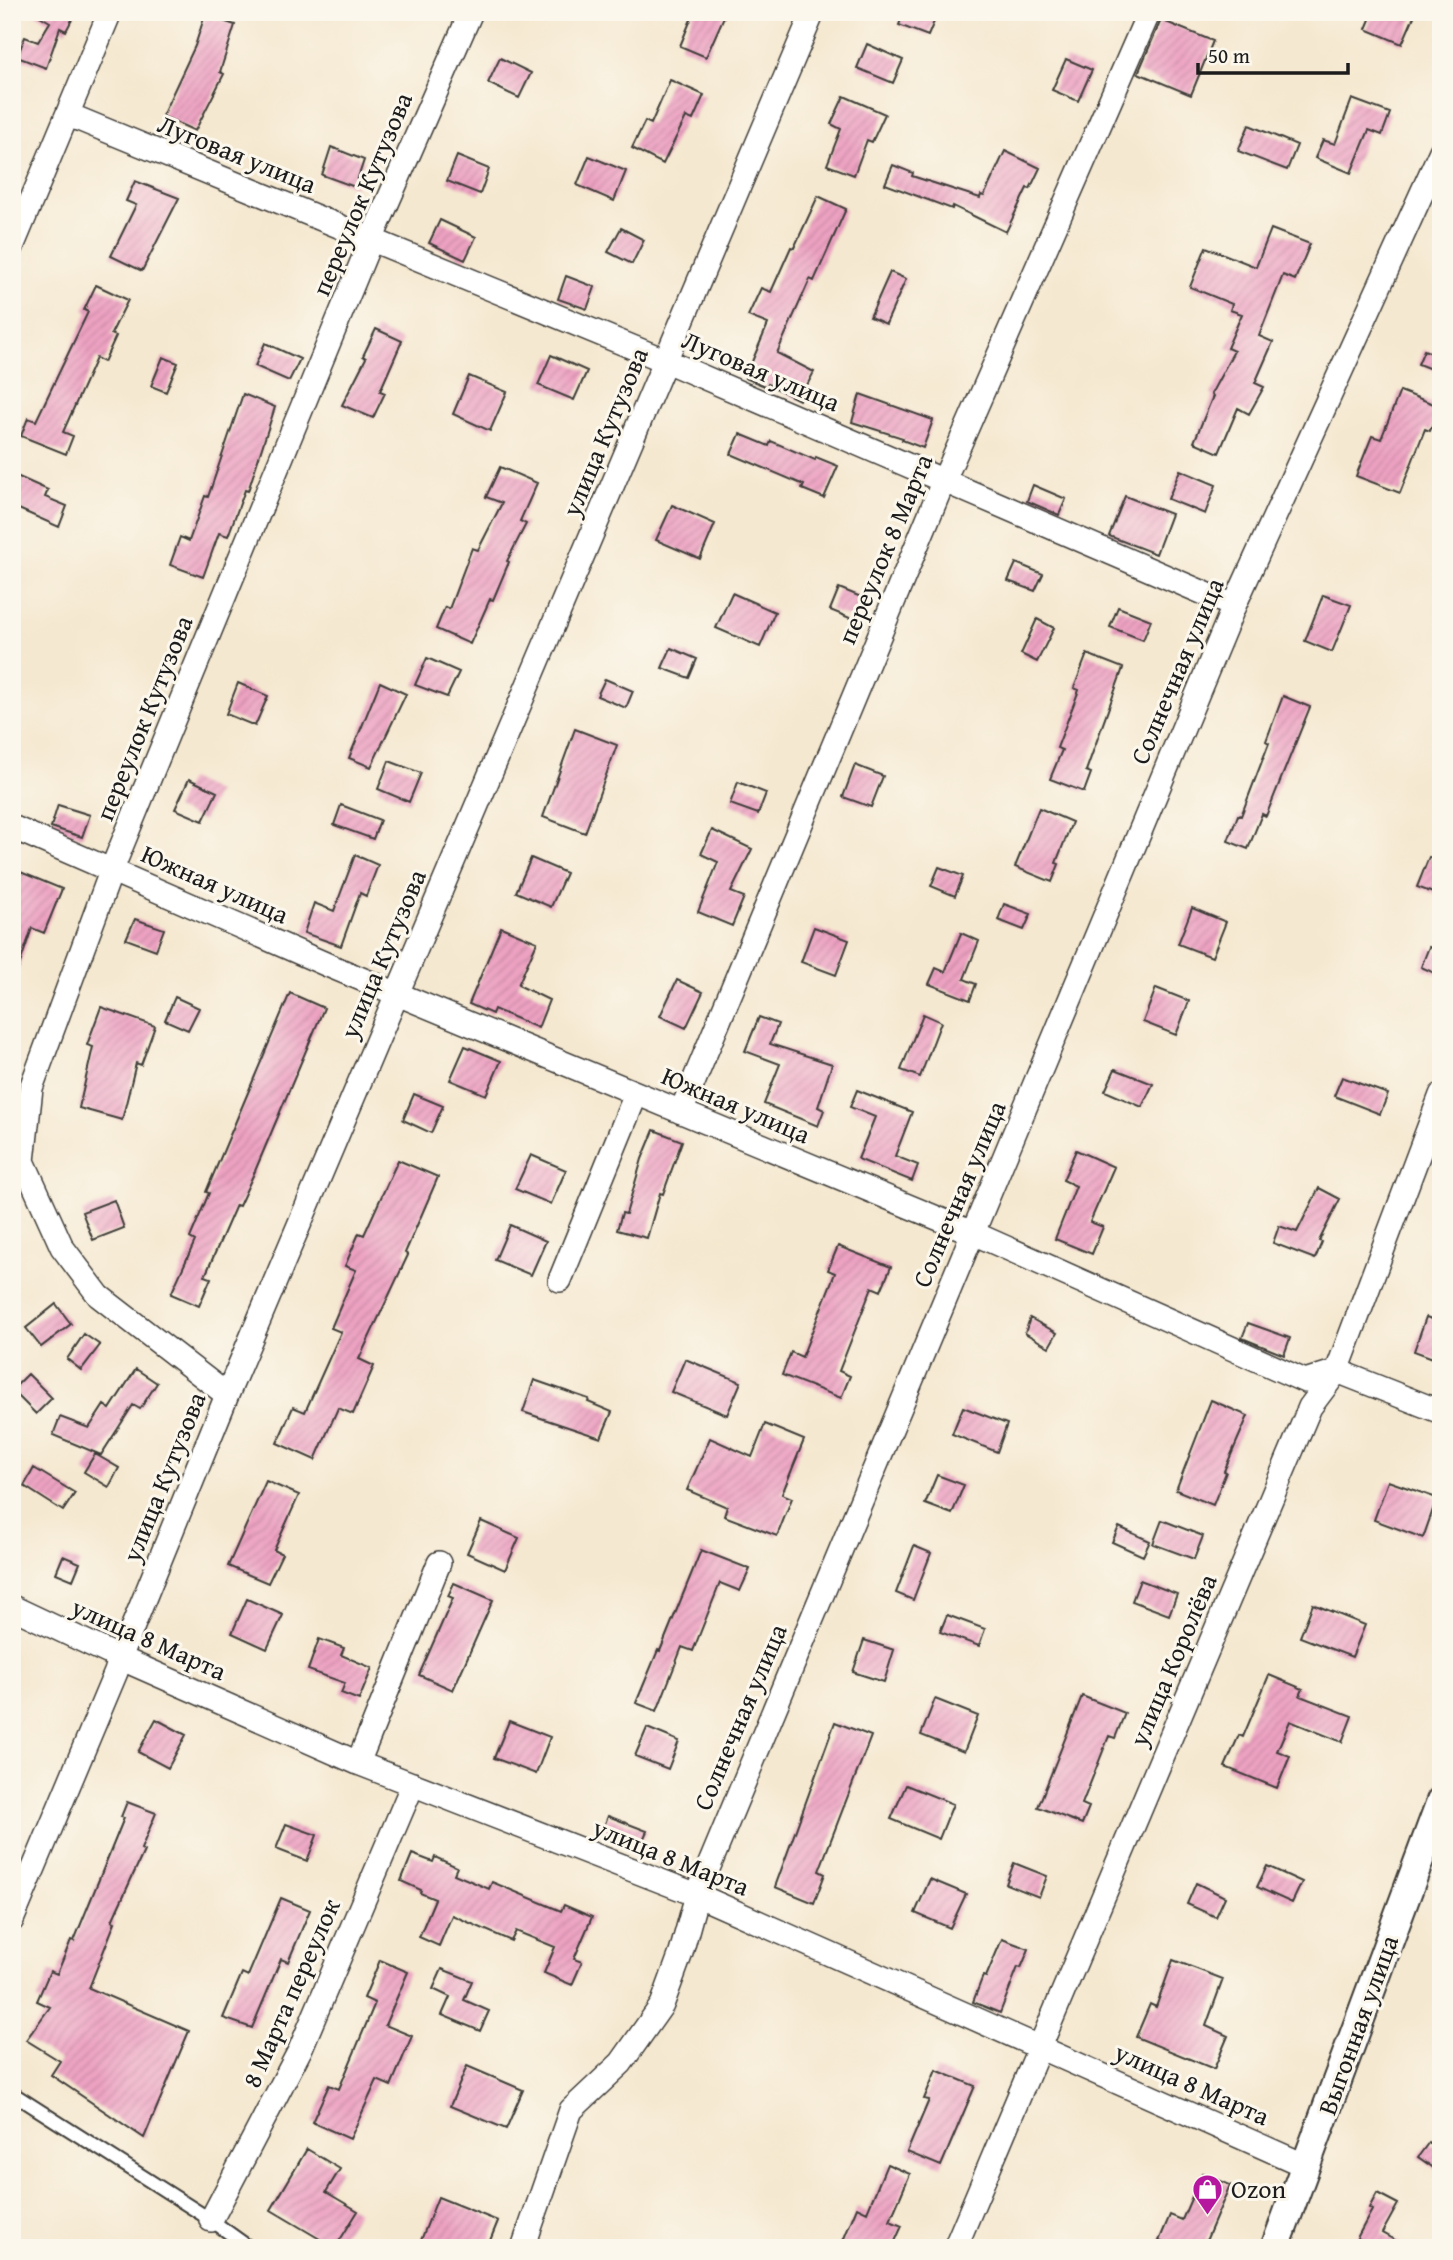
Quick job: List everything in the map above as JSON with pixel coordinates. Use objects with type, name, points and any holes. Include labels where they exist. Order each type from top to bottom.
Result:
[{"type":"street","points":[[12,247],[110,12]]},
{"type":"street","name":"переулок Кутузова","points":[[227,1395],[99,1296],[62,1247],[23,1161],[32,1088],[112,869],[371,240],[471,12]]},
{"type":"street","name":"улица Кутузова","points":[[12,1920],[116,1672],[227,1395],[813,12]]},
{"type":"street","name":"переулок 8 Марта","points":[[681,1112],[944,480],[1149,12]]},
{"type":"street","name":"Луговая улица","points":[[69,115],[666,361],[1234,606]]},
{"type":"street","name":"Солнечная улица","points":[[523,2248],[571,2110],[621,2063],[662,2005],[681,1952],[696,1895],[1234,606],[1441,151]]},
{"type":"street","name":"Южная улица","points":[[12,827],[318,960],[973,1233],[1305,1381],[1337,1371]]},
{"type":"street","points":[[560,1280],[636,1094]]},
{"type":"street","name":"улица Королёва","points":[[955,2248],[1310,1407],[1337,1371],[1441,1095]]},
{"type":"street","points":[[1337,1371],[1441,1412]]},
{"type":"street","points":[[358,1763],[439,1563]]},
{"type":"street","name":"улица 8 Марта","points":[[12,1607],[120,1658],[358,1763],[696,1895],[1306,2166]]},
{"type":"street","name":"8 Марта переулок","points":[[211,2220],[300,2050],[413,1784]]},
{"type":"street","name":"Выгонная улица","points":[[1275,2248],[1441,1801]]},
{"type":"lane","points":[[12,2094],[211,2220],[250,2248]]},
{"type":"building","points":[[33,12],[76,12],[66,31],[60,28],[46,68],[17,57],[25,37],[38,42],[50,22]]},
{"type":"building","points":[[694,12],[726,12],[706,57],[680,46]]},
{"type":"building","points":[[904,12],[938,12],[928,36],[899,25]]},
{"type":"building","points":[[1373,12],[1416,12],[1402,44],[1366,29]]},
{"type":"building","points":[[205,15],[235,25],[220,72],[224,74],[195,131],[162,116],[195,46]]},
{"type":"building","points":[[1161,20],[1213,41],[1191,95],[1138,73]]},
{"type":"building","points":[[867,44],[903,60],[893,83],[857,68]]},
{"type":"building","points":[[500,58],[531,73],[519,98],[488,83]]},
{"type":"building","points":[[1066,59],[1092,70],[1078,101],[1052,90]]},
{"type":"building","points":[[670,80],[704,95],[693,120],[686,117],[663,164],[632,148],[645,121],[651,124]]},
{"type":"building","points":[[844,96],[885,114],[872,142],[867,140],[854,175],[827,165],[841,129],[831,124]]},
{"type":"building","points":[[1352,99],[1390,113],[1382,135],[1369,130],[1351,173],[1315,158],[1323,140],[1335,144]]},
{"type":"building","points":[[1249,125],[1297,145],[1287,170],[1238,151]]},
{"type":"building","points":[[331,147],[364,160],[355,187],[322,175]]},
{"type":"building","points":[[1005,151],[1040,168],[1006,232],[953,206],[952,209],[885,184],[893,165],[913,173],[912,176],[980,198],[981,195],[984,196]]},
{"type":"building","points":[[457,156],[489,169],[480,194],[447,181]]},
{"type":"building","points":[[589,156],[626,171],[614,201],[577,185]]},
{"type":"building","points":[[135,181],[179,198],[142,271],[111,256],[136,205],[126,201]]},
{"type":"building","points":[[818,196],[846,209],[814,281],[810,279],[777,353],[814,372],[799,400],[768,384],[767,387],[745,378],[768,324],[748,316],[761,288],[771,292]]},
{"type":"building","points":[[440,220],[476,237],[465,260],[429,243]]},
{"type":"building","points":[[621,228],[644,240],[632,264],[608,252]]},
{"type":"building","points":[[1271,229],[1310,244],[1295,280],[1283,275],[1259,336],[1273,342],[1255,383],[1264,387],[1249,414],[1238,408],[1219,453],[1194,442],[1213,396],[1211,394],[1234,351],[1227,348],[1242,314],[1230,310],[1232,304],[1190,287],[1206,247],[1256,267]]},
{"type":"building","points":[[890,272],[906,279],[886,324],[870,317]]},
{"type":"building","points":[[566,276],[595,287],[587,309],[558,299]]},
{"type":"building","points":[[96,285],[128,300],[111,334],[116,336],[104,362],[96,358],[63,432],[73,436],[66,454],[21,436],[28,418],[36,421],[88,312],[84,310]]},
{"type":"building","points":[[376,329],[402,341],[380,391],[385,393],[373,418],[342,405],[366,358],[363,356]]},
{"type":"building","points":[[265,343],[300,359],[289,381],[255,366]]},
{"type":"building","points":[[1424,350],[1441,357],[1441,373],[1418,364]]},
{"type":"building","points":[[551,355],[587,371],[574,400],[538,385]]},
{"type":"building","points":[[163,357],[178,363],[166,392],[151,386]]},
{"type":"building","points":[[469,376],[507,392],[490,431],[453,414]]},
{"type":"building","points":[[1400,391],[1439,406],[1430,431],[1425,429],[1400,493],[1356,476],[1372,436],[1381,439]]},
{"type":"building","points":[[243,394],[275,407],[248,491],[245,490],[228,536],[219,533],[203,577],[170,565],[180,537],[189,541],[205,496],[208,497]]},
{"type":"building","points":[[860,394],[933,420],[923,448],[902,440],[903,438],[852,422]]},
{"type":"building","points":[[740,434],[769,446],[771,441],[815,460],[816,457],[838,466],[824,498],[802,489],[804,485],[731,454]]},
{"type":"building","points":[[500,467],[537,483],[520,521],[526,524],[507,561],[509,562],[493,600],[490,599],[470,644],[436,629],[445,607],[449,609],[472,548],[478,550],[502,503],[486,497]]},
{"type":"building","points":[[1180,470],[1216,485],[1205,514],[1168,499]]},
{"type":"building","points":[[12,474],[48,490],[45,497],[67,506],[59,527],[12,506]]},
{"type":"building","points":[[1033,485],[1066,499],[1059,515],[1027,501]]},
{"type":"building","points":[[1125,496],[1171,514],[1156,554],[1109,536]]},
{"type":"building","points":[[672,505],[715,524],[700,559],[656,540]]},
{"type":"building","points":[[1016,563],[1043,574],[1035,591],[1008,581]]},
{"type":"building","points":[[839,588],[871,601],[862,623],[830,610]]},
{"type":"building","points":[[732,593],[775,612],[760,647],[716,628]]},
{"type":"building","points":[[1323,595],[1351,605],[1332,652],[1305,641]]},
{"type":"building","points":[[1118,607],[1151,620],[1143,640],[1110,627]]},
{"type":"building","points":[[1037,619],[1054,628],[1037,662],[1021,654]]},
{"type":"building","points":[[671,648],[697,659],[689,678],[662,668]]},
{"type":"building","points":[[1087,654],[1123,668],[1086,771],[1091,773],[1084,792],[1050,779],[1062,750],[1057,748],[1079,690],[1074,688]]},
{"type":"building","points":[[427,658],[459,672],[447,697],[415,685]]},
{"type":"building","points":[[605,679],[633,691],[626,708],[597,696]]},
{"type":"building","points":[[380,682],[406,694],[371,767],[349,758]]},
{"type":"building","points":[[238,683],[268,696],[255,726],[226,714]]},
{"type":"building","points":[[1283,696],[1310,707],[1266,816],[1262,814],[1248,849],[1228,841],[1238,815],[1241,816],[1269,743],[1266,741]]},
{"type":"building","points":[[575,729],[617,745],[585,833],[543,817]]},
{"type":"building","points":[[389,761],[421,773],[409,802],[378,789]]},
{"type":"building","points":[[855,765],[883,776],[871,807],[843,797]]},
{"type":"building","points":[[189,779],[217,792],[203,821],[175,809]]},
{"type":"building","points":[[738,782],[766,793],[758,814],[730,804]]},
{"type":"building","points":[[58,805],[90,815],[82,837],[51,827]]},
{"type":"building","points":[[341,805],[380,820],[373,839],[334,825]]},
{"type":"building","points":[[1039,808],[1072,822],[1056,863],[1059,864],[1052,882],[1015,867]]},
{"type":"building","points":[[712,830],[752,849],[731,892],[744,897],[732,926],[698,912],[718,862],[701,854]]},
{"type":"building","points":[[355,855],[378,865],[366,896],[360,893],[341,946],[304,933],[314,903],[334,911]]},
{"type":"building","points":[[1429,857],[1441,861],[1441,896],[1417,887]]},
{"type":"building","points":[[531,858],[566,873],[551,907],[516,892]]},
{"type":"building","points":[[939,867],[963,876],[955,896],[931,886]]},
{"type":"building","points":[[18,871],[62,889],[44,933],[32,928],[15,978],[12,977],[12,884]]},
{"type":"building","points":[[1004,904],[1031,914],[1024,930],[998,920]]},
{"type":"building","points":[[1192,908],[1226,922],[1212,957],[1178,944]]},
{"type":"building","points":[[135,919],[164,929],[156,950],[126,939]]},
{"type":"building","points":[[501,927],[537,942],[518,985],[549,1000],[538,1028],[494,1009],[492,1014],[469,1004]]},
{"type":"building","points":[[814,927],[849,940],[836,975],[801,962]]},
{"type":"building","points":[[961,933],[979,941],[964,979],[976,984],[970,1000],[929,984],[936,968],[945,972]]},
{"type":"building","points":[[1429,947],[1441,952],[1441,976],[1421,967]]},
{"type":"building","points":[[677,980],[703,992],[686,1028],[660,1016]]},
{"type":"building","points":[[1156,988],[1189,1001],[1176,1035],[1143,1022]]},
{"type":"building","points":[[290,993],[324,1008],[255,1171],[239,1206],[236,1205],[205,1276],[211,1278],[199,1306],[171,1294],[195,1241],[190,1238],[209,1193],[206,1192]]},
{"type":"building","points":[[175,997],[199,1008],[188,1030],[165,1020]]},
{"type":"building","points":[[101,1007],[155,1026],[141,1065],[136,1063],[122,1120],[79,1108],[93,1047],[87,1045]]},
{"type":"building","points":[[923,1014],[941,1022],[920,1077],[901,1070]]},
{"type":"building","points":[[759,1017],[778,1024],[770,1044],[832,1064],[818,1107],[824,1110],[818,1126],[764,1104],[780,1064],[745,1051]]},
{"type":"building","points":[[465,1046],[501,1061],[486,1095],[450,1080]]},
{"type":"building","points":[[1115,1069],[1153,1084],[1142,1107],[1105,1091]]},
{"type":"building","points":[[1342,1077],[1388,1094],[1380,1114],[1334,1096]]},
{"type":"building","points":[[857,1090],[912,1112],[895,1156],[918,1165],[912,1181],[858,1159],[875,1117],[850,1107]]},
{"type":"building","points":[[414,1094],[443,1106],[431,1133],[403,1120]]},
{"type":"building","points":[[654,1130],[682,1141],[663,1194],[660,1193],[647,1238],[617,1230],[622,1213],[626,1214],[642,1159]]},
{"type":"building","points":[[1076,1150],[1114,1167],[1090,1222],[1103,1227],[1092,1254],[1055,1239],[1076,1186],[1063,1180]]},
{"type":"building","points":[[531,1155],[566,1170],[551,1204],[515,1189]]},
{"type":"building","points":[[398,1160],[438,1177],[405,1253],[408,1255],[359,1359],[374,1366],[353,1414],[338,1408],[315,1460],[277,1443],[293,1407],[305,1412],[341,1332],[331,1328],[356,1270],[345,1266],[359,1233],[364,1235]]},
{"type":"building","points":[[1319,1188],[1340,1199],[1319,1241],[1322,1242],[1315,1259],[1273,1243],[1279,1226],[1297,1232]]},
{"type":"building","points":[[114,1200],[124,1228],[93,1240],[82,1212]]},
{"type":"building","points":[[510,1225],[546,1241],[531,1275],[495,1260]]},
{"type":"building","points":[[838,1246],[891,1267],[881,1291],[872,1287],[839,1371],[850,1376],[841,1398],[782,1375],[791,1352],[802,1357],[835,1273],[828,1270]]},
{"type":"building","points":[[56,1304],[71,1324],[41,1347],[26,1328]]},
{"type":"building","points":[[1426,1317],[1441,1322],[1441,1361],[1414,1351]]},
{"type":"building","points":[[1030,1318],[1057,1333],[1049,1347],[1025,1333]]},
{"type":"building","points":[[1248,1323],[1290,1338],[1284,1355],[1242,1338]]},
{"type":"building","points":[[84,1334],[100,1345],[81,1370],[67,1359]]},
{"type":"building","points":[[685,1359],[741,1382],[727,1415],[671,1392]]},
{"type":"building","points":[[136,1369],[157,1383],[140,1409],[133,1405],[101,1455],[53,1435],[60,1417],[89,1428],[104,1405],[110,1409]]},
{"type":"building","points":[[28,1374],[52,1398],[36,1414],[12,1390]]},
{"type":"building","points":[[534,1380],[589,1399],[588,1402],[612,1412],[601,1438],[523,1412]]},
{"type":"building","points":[[1211,1400],[1248,1416],[1224,1471],[1226,1472],[1213,1505],[1176,1490]]},
{"type":"building","points":[[963,1407],[1007,1424],[997,1452],[952,1434]]},
{"type":"building","points":[[765,1424],[804,1440],[782,1494],[792,1498],[777,1536],[724,1516],[727,1507],[687,1490],[710,1438],[752,1457]]},
{"type":"building","points":[[95,1454],[119,1468],[109,1487],[84,1472]]},
{"type":"building","points":[[34,1468],[75,1493],[63,1511],[24,1486]]},
{"type":"building","points":[[937,1475],[964,1485],[952,1514],[925,1504]]},
{"type":"building","points":[[266,1481],[299,1495],[274,1550],[282,1554],[268,1583],[228,1566]]},
{"type":"building","points":[[1388,1481],[1437,1498],[1423,1538],[1374,1520]]},
{"type":"building","points":[[1162,1520],[1203,1536],[1194,1559],[1153,1544]]},
{"type":"building","points":[[481,1521],[519,1538],[505,1570],[467,1553]]},
{"type":"building","points":[[1119,1527],[1150,1541],[1143,1556],[1112,1542]]},
{"type":"building","points":[[914,1546],[931,1553],[913,1600],[896,1593]]},
{"type":"building","points":[[701,1550],[750,1569],[740,1591],[720,1583],[693,1651],[682,1647],[657,1711],[636,1703]]},
{"type":"building","points":[[63,1556],[80,1563],[73,1580],[56,1573]]},
{"type":"building","points":[[1140,1580],[1177,1594],[1169,1615],[1132,1601]]},
{"type":"building","points":[[454,1583],[493,1600],[453,1690],[419,1675],[453,1598],[448,1596]]},
{"type":"building","points":[[247,1599],[283,1615],[267,1649],[232,1633]]},
{"type":"building","points":[[1313,1604],[1365,1625],[1352,1657],[1300,1637]]},
{"type":"building","points":[[947,1615],[985,1629],[979,1646],[940,1632]]},
{"type":"building","points":[[319,1639],[344,1648],[341,1655],[372,1668],[359,1700],[341,1693],[345,1683],[308,1670]]},
{"type":"building","points":[[864,1640],[894,1650],[884,1682],[853,1672]]},
{"type":"building","points":[[1269,1675],[1303,1689],[1300,1696],[1352,1716],[1342,1742],[1290,1721],[1277,1751],[1290,1756],[1277,1788],[1225,1767],[1239,1735],[1243,1737]]},
{"type":"building","points":[[1082,1696],[1125,1713],[1115,1738],[1109,1736],[1082,1804],[1089,1807],[1082,1824],[1038,1807]]},
{"type":"building","points":[[935,1699],[978,1716],[964,1752],[921,1735]]},
{"type":"building","points":[[156,1719],[186,1735],[168,1768],[138,1752]]},
{"type":"building","points":[[509,1721],[550,1737],[536,1774],[494,1758]]},
{"type":"building","points":[[835,1722],[871,1736],[819,1871],[825,1874],[814,1903],[775,1887]]},
{"type":"building","points":[[647,1728],[679,1741],[668,1769],[635,1756]]},
{"type":"building","points":[[906,1785],[953,1804],[939,1839],[891,1819]]},
{"type":"building","points":[[127,1802],[156,1813],[141,1849],[144,1851],[112,1921],[115,1922],[89,1988],[189,2031],[144,2138],[51,2075],[60,2061],[26,2040],[50,2007],[37,2001],[50,1971],[57,1974],[71,1940],[74,1941],[124,1818],[121,1817]]},
{"type":"building","points":[[608,1816],[647,1831],[639,1849],[601,1834]]},
{"type":"building","points":[[286,1824],[317,1835],[307,1861],[276,1849]]},
{"type":"building","points":[[412,1854],[433,1862],[435,1857],[457,1867],[454,1874],[489,1889],[492,1882],[561,1911],[564,1905],[592,1917],[574,1959],[582,1962],[572,1985],[544,1973],[555,1947],[516,1931],[511,1941],[452,1915],[439,1946],[419,1937],[435,1899],[401,1881]]},
{"type":"building","points":[[1014,1863],[1047,1876],[1039,1897],[1006,1884]]},
{"type":"building","points":[[1267,1866],[1302,1882],[1292,1903],[1257,1887]]},
{"type":"building","points":[[930,1879],[966,1894],[950,1928],[915,1913]]},
{"type":"building","points":[[1196,1883],[1225,1897],[1216,1917],[1187,1904]]},
{"type":"building","points":[[281,1898],[310,1910],[288,1962],[281,1959],[252,2028],[223,2018],[242,1973],[248,1976]]},
{"type":"building","points":[[1002,1939],[1029,1949],[1021,1968],[1018,1967],[1000,2013],[973,2002]]},
{"type":"building","points":[[380,1960],[408,1972],[385,2025],[412,2036],[391,2086],[377,2080],[350,2139],[312,2122],[329,2085],[339,2089],[375,2003],[364,1998]]},
{"type":"building","points":[[1173,1960],[1223,1979],[1206,2026],[1228,2036],[1214,2069],[1136,2037],[1150,2004],[1156,2007]]},
{"type":"building","points":[[442,1969],[472,1981],[464,2000],[489,2011],[480,2031],[442,2015],[450,1997],[433,1989]]},
{"type":"building","points":[[467,2066],[523,2090],[506,2129],[450,2106]]},
{"type":"building","points":[[936,2070],[975,2086],[941,2166],[907,2152],[929,2100],[924,2099]]},
{"type":"building","points":[[1429,2142],[1441,2150],[1441,2173],[1418,2157]]},
{"type":"building","points":[[307,2149],[340,2169],[326,2192],[358,2211],[335,2248],[271,2210]]},
{"type":"building","points":[[887,2164],[910,2174],[890,2221],[902,2226],[892,2248],[840,2248],[857,2207],[867,2212]]},
{"type":"building","points":[[1202,2173],[1230,2185],[1203,2248],[1163,2248],[1165,2244],[1159,2241],[1170,2215],[1182,2220]]},
{"type":"building","points":[[1377,2193],[1398,2204],[1382,2233],[1409,2248],[1376,2248],[1357,2238],[1372,2210],[1369,2208]]},
{"type":"building","points":[[438,2197],[498,2221],[487,2248],[418,2248]]},
{"type":"place","name":"Ozon","points":[[1208,2216]]}]
